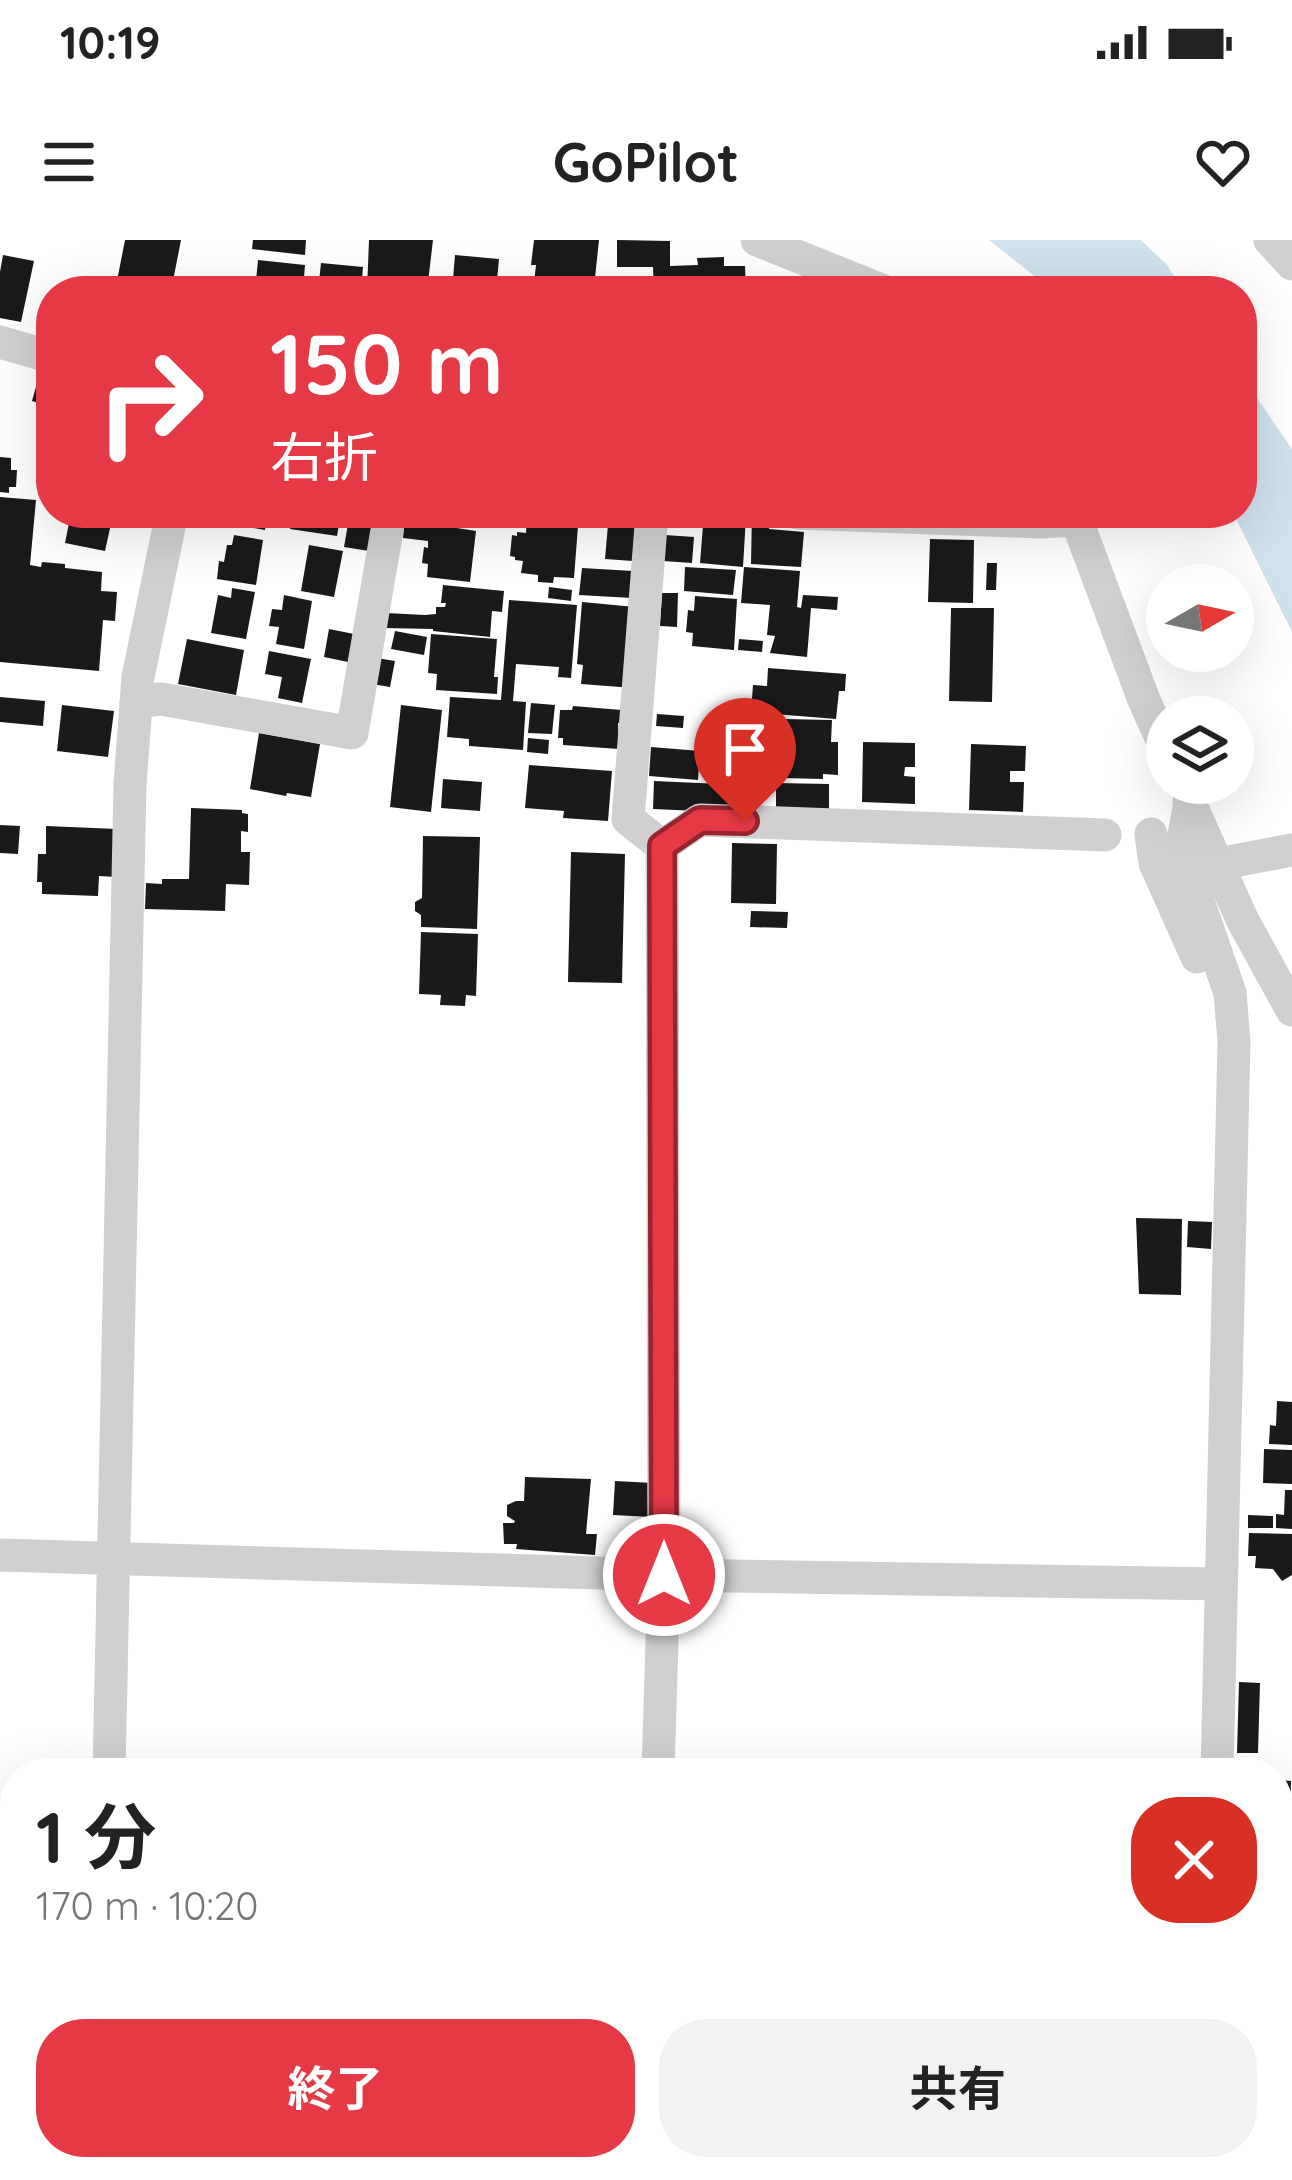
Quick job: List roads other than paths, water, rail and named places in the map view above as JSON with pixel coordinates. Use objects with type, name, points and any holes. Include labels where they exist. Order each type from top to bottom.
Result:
[{"type":"street","points":[[757,240],[847,276]]},
{"type":"street","points":[[1270,240],[1292,264]]},
{"type":"street","points":[[0,342],[36,353]]},
{"type":"street","points":[[109,1758],[130,784],[138,677],[169,528]]},
{"type":"street","points":[[136,702],[161,699],[352,733],[387,528]]},
{"type":"street","points":[[651,528],[628,819],[662,846]]},
{"type":"street","points":[[1080,528],[1146,704]]},
{"type":"street","points":[[1184,804],[1180,852],[1230,993],[1234,1041],[1217,1758]]},
{"type":"street","points":[[1190,804],[1243,921],[1292,1010]]},
{"type":"street","points":[[662,846],[700,820],[1105,835]]},
{"type":"street","points":[[1151,834],[1155,863],[1234,1041]]},
{"type":"street","points":[[658,1758],[664,1575],[662,846]]},
{"type":"street","points":[[1218,864],[1292,850]]},
{"type":"street","points":[[0,1555],[664,1575],[1221,1584]]},
{"type":"water","points":[[989,240],[1141,240],[1174,276],[1034,276]]},
{"type":"water","points":[[1257,398],[1292,449],[1292,632],[1240,528],[1257,528]]}]
